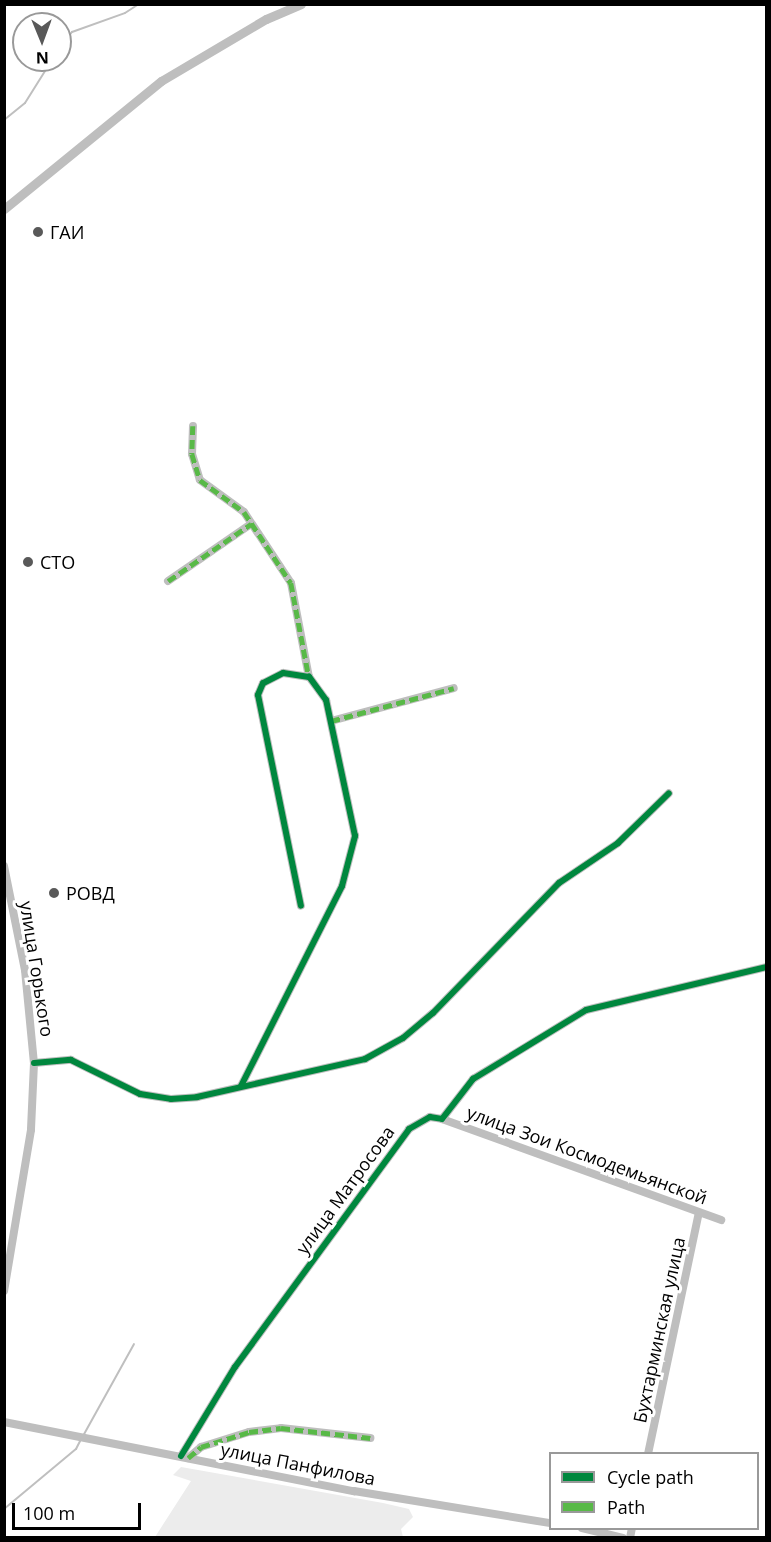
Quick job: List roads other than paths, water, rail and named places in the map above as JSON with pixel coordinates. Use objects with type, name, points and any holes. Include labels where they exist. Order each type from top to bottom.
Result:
[{"type":"street","points":[[4,209],[161,81],[266,19],[302,4]]},
{"type":"street","points":[[193,426],[192,454],[201,480],[209,489],[230,500],[250,524],[291,583],[309,677],[326,700],[355,836],[342,886],[241,1086]]},
{"type":"street","points":[[168,581],[250,524]]},
{"type":"street","points":[[301,906],[258,694],[269,678],[283,673],[309,677]]},
{"type":"street","points":[[331,721],[453,688]]},
{"type":"street","points":[[34,1063],[81,1063],[153,1097],[197,1097],[365,1059],[403,1038],[433,1013],[559,883],[618,843],[669,794]]},
{"type":"street","name":"улица Горького","points":[[4,866],[25,970],[34,1063],[31,1130],[4,1291]]},
{"type":"street","points":[[442,1119],[473,1079],[586,1010],[766,968]]},
{"type":"street","name":"улица Матросова","points":[[185,1457],[235,1367],[409,1129],[430,1117],[442,1119]]},
{"type":"street","name":"улица Зои Космодемьянской","points":[[442,1119],[721,1220]]},
{"type":"street","name":"Бухтарминская улица","points":[[648,1452],[699,1213]]},
{"type":"street","name":"улица Панфилова","points":[[4,1422],[549,1523]]},
{"type":"street","points":[[185,1457],[201,1447],[249,1432],[281,1428],[370,1438]]},
{"type":"street","points":[[590,1530],[623,1538]]},
{"type":"waterway","points":[[72,32],[125,13],[139,4]]},
{"type":"waterway","points":[[4,120],[25,103],[44,72]]},
{"type":"waterway","points":[[83,1436],[134,1344]]},
{"type":"waterway","points":[[4,1509],[76,1449],[80,1441]]},
{"type":"place","name":"ГАИ","points":[[38,232]]},
{"type":"place","name":"СТО","points":[[28,562]]},
{"type":"place","name":"РОВД","points":[[54,893]]}]
